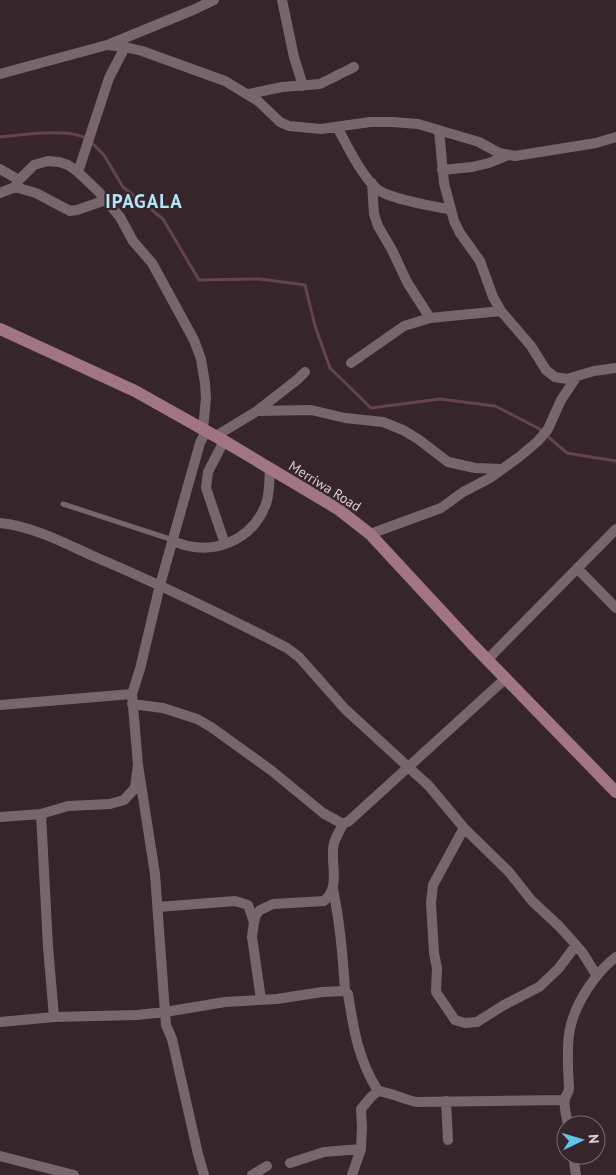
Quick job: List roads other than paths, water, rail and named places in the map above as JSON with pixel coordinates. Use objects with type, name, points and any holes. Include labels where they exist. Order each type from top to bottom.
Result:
[{"type":"street","points":[[0,74],[107,45],[214,0]]},
{"type":"street","points":[[282,0],[294,57],[303,86]]},
{"type":"street","points":[[107,45],[142,51],[202,71],[225,81],[248,94],[284,125],[321,129],[370,122],[418,124],[479,142],[506,156]]},
{"type":"street","points":[[78,172],[109,78],[125,47]]},
{"type":"street","points":[[248,94],[282,87],[320,84],[354,67]]},
{"type":"street","points":[[337,127],[361,169],[378,190],[451,210]]},
{"type":"street","points":[[439,130],[442,170],[451,210],[460,234],[480,261],[493,298],[501,311],[531,346],[546,370],[555,377],[567,379],[594,371],[616,368]]},
{"type":"street","points":[[442,170],[472,167],[506,156],[550,152],[596,144],[616,137]]},
{"type":"street","points":[[0,193],[17,183],[31,167],[41,162],[59,162],[68,165],[78,172],[106,200],[120,217],[133,241],[152,263],[194,340],[201,359],[212,434],[206,488],[225,544]]},
{"type":"street","points":[[0,169],[17,183],[70,211],[106,200]]},
{"type":"street","points":[[372,183],[374,214],[378,226],[392,250],[406,282],[430,318]]},
{"type":"street","points":[[351,363],[404,326],[430,318],[501,311]]},
{"type":"street","name":"Merriwa Road","points":[[0,329],[97,373],[212,434],[338,509],[370,534],[488,660],[616,792]]},
{"type":"street","points":[[204,1175],[172,1038],[166,1025],[155,874],[138,765],[132,699],[160,585],[200,443],[212,434],[257,411],[305,372]]},
{"type":"street","points":[[370,534],[441,508],[463,492],[490,478],[538,441],[548,429],[561,400],[577,376]]},
{"type":"street","points":[[257,411],[311,410],[345,418],[383,422],[403,430],[418,439],[448,462],[475,468],[501,469]]},
{"type":"street","points":[[173,540],[184,546],[205,549],[225,544],[248,532],[260,516],[268,497],[270,469]]},
{"type":"street","points":[[0,523],[45,535],[160,585],[275,642],[299,657],[345,709],[429,786],[464,828],[508,872],[532,902],[559,926],[576,945],[596,976]]},
{"type":"street","points":[[488,660],[616,529]]},
{"type":"street","points":[[578,568],[616,608]]},
{"type":"street","points":[[378,1091],[367,1073],[360,1052],[353,1028],[348,994],[345,990],[343,954],[333,889],[334,844],[343,824],[349,821],[506,678]]},
{"type":"street","points":[[0,705],[132,699],[196,719],[211,727],[272,771],[323,813],[343,824]]},
{"type":"street","points":[[0,816],[41,814],[68,806],[110,804],[124,800],[135,788],[138,765]]},
{"type":"street","points":[[41,814],[54,1017]]},
{"type":"street","points":[[464,828],[433,886],[431,903],[434,952],[437,968],[436,992],[456,1020],[465,1023],[477,1022],[504,1005],[539,987],[559,968],[576,945]]},
{"type":"street","points":[[261,1000],[252,937],[254,922],[258,912],[267,907],[283,903],[324,901],[333,889]]},
{"type":"street","points":[[158,907],[235,901],[248,905],[254,922]]},
{"type":"street","points":[[567,1115],[565,1100],[570,1091],[567,1042],[571,1021],[582,998],[596,976],[605,965],[616,957]]},
{"type":"street","points":[[0,1022],[54,1017],[137,1015],[225,1002],[296,997],[345,990]]},
{"type":"street","points":[[352,1175],[362,1149],[360,1109],[378,1091],[393,1093],[416,1102],[565,1100]]},
{"type":"street","points":[[446,1101],[448,1140]]},
{"type":"street","points":[[290,1163],[324,1152],[362,1149]]},
{"type":"street","points":[[0,1156],[74,1175]]},
{"type":"street","points":[[252,1175],[266,1166]]},
{"type":"lane","points":[[63,504],[173,540]]},
{"type":"waterway","points":[[0,137],[67,133],[86,138]]},
{"type":"waterway","points":[[91,142],[104,155],[123,187],[163,219],[199,280],[260,279],[305,285],[315,326],[330,368],[371,408],[440,399],[495,406],[538,428],[567,453],[616,461]]},
{"type":"district","name":"IPAGALA","points":[[144,201]]}]
